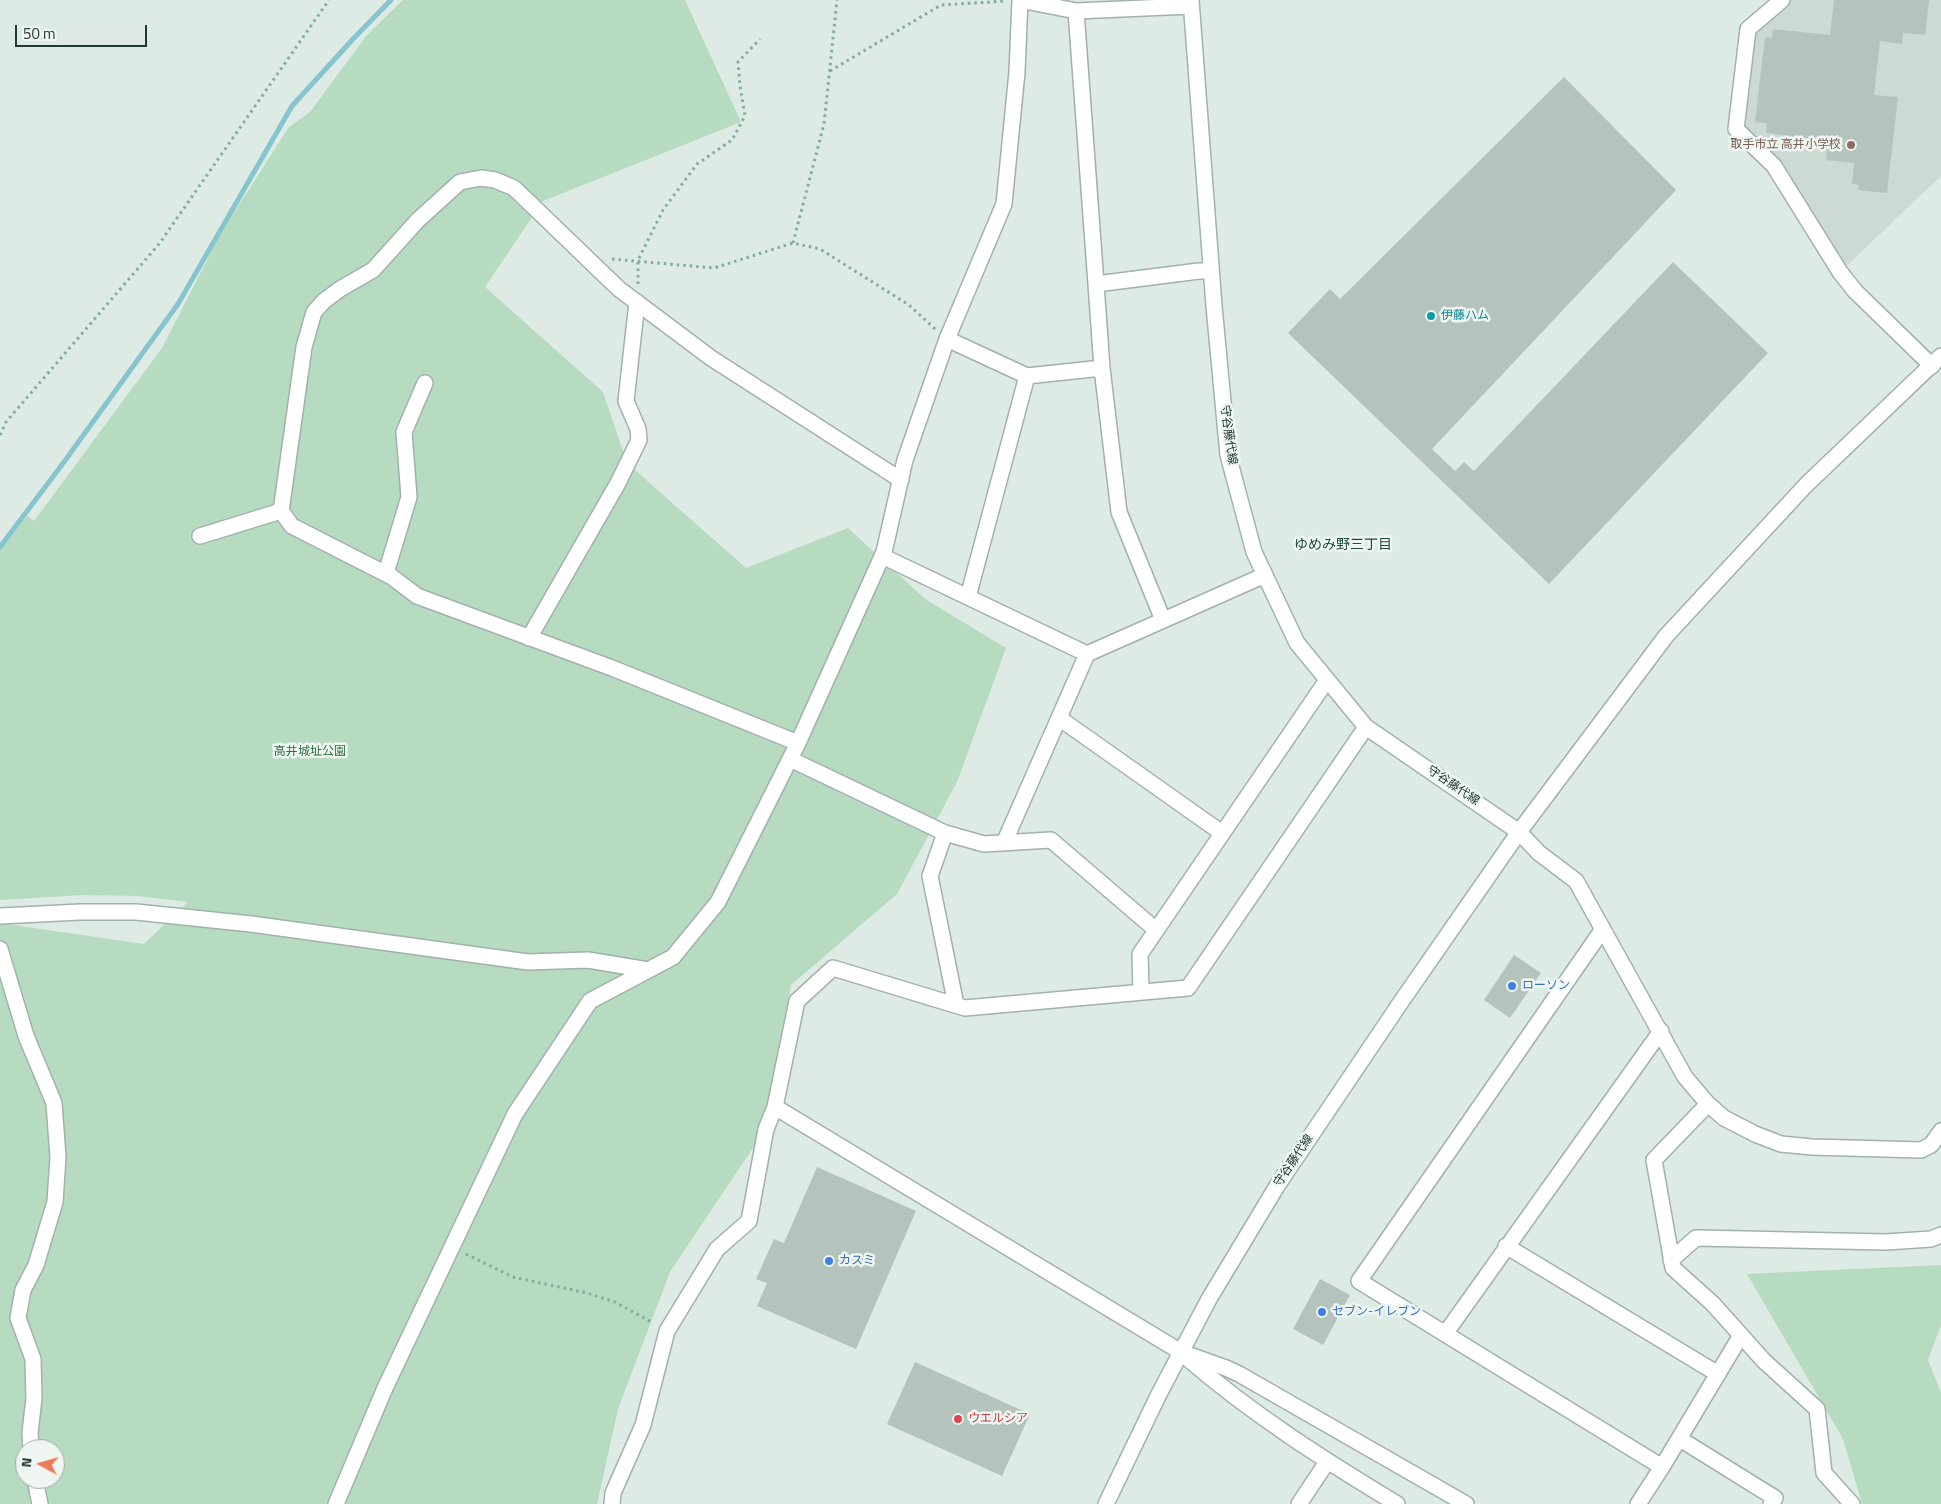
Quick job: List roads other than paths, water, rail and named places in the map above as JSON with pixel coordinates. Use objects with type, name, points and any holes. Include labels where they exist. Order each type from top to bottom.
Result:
[{"type":"street","points":[[336,1504],[385,1388],[514,1114],[590,1001],[672,958],[718,902],[798,743],[882,556],[905,460],[947,340],[1004,204],[1017,72],[1020,0],[1076,11],[1191,3]]},
{"type":"street","points":[[1782,0],[1748,28],[1736,129],[1774,166],[1840,272],[1855,291],[1936,361],[1806,485],[1666,636],[1519,832],[1539,853],[1576,881],[1685,1077],[1708,1104],[1724,1118],[1781,1144],[1812,1147],[1921,1150],[1931,1145],[1941,1131]]},
{"type":"street","name":"守谷藤代線","points":[[1106,1504],[1209,1299],[1277,1186],[1519,832],[1366,727],[1297,643],[1254,552],[1228,455],[1211,272],[1191,3]]},
{"type":"street","points":[[1076,11],[1102,368],[1119,512],[1163,620]]},
{"type":"street","points":[[798,743],[612,668],[417,596],[386,573],[292,526],[281,511],[304,347],[314,312],[324,301],[340,289],[374,270],[418,220],[460,182],[481,178],[495,180],[514,188],[619,289],[711,358],[901,480]]},
{"type":"street","points":[[1096,284],[1199,271],[1211,272]]},
{"type":"street","points":[[529,638],[618,483],[639,440],[638,429],[626,400],[637,302]]},
{"type":"street","points":[[947,340],[1027,376],[1102,368]]},
{"type":"street","points":[[968,597],[1027,376]]},
{"type":"street","points":[[386,573],[409,497],[404,432],[425,383]]},
{"type":"street","points":[[200,536],[281,511]]},
{"type":"street","points":[[882,556],[1087,654]]},
{"type":"street","points":[[1004,843],[1087,654],[1265,575]]},
{"type":"street","points":[[1141,992],[1140,954],[1327,680]]},
{"type":"street","points":[[1059,718],[1222,833]]},
{"type":"street","points":[[612,1504],[613,1494],[643,1425],[667,1331],[717,1249],[749,1221],[766,1128],[774,1107],[797,1000],[833,968],[965,1008],[1188,988],[1366,727]]},
{"type":"street","points":[[790,759],[945,832],[984,844],[1051,840],[1156,930]]},
{"type":"street","points":[[945,832],[930,876],[956,1006]]},
{"type":"street","points":[[0,916],[80,912],[136,912],[251,924],[528,962],[588,960],[648,970]]},
{"type":"street","points":[[1603,929],[1359,1280],[1662,1468]]},
{"type":"street","points":[[0,949],[26,1036],[54,1103],[58,1157],[55,1202],[36,1265],[23,1290],[18,1318],[33,1359],[34,1398],[30,1439]]},
{"type":"street","points":[[1445,1334],[1661,1031]]},
{"type":"street","points":[[1708,1104],[1654,1160],[1673,1268],[1712,1304],[1764,1361],[1817,1409],[1824,1473],[1852,1504]]},
{"type":"street","points":[[774,1107],[1182,1352],[1239,1374],[1466,1504]]},
{"type":"street","points":[[1671,1260],[1696,1238],[1886,1242],[1931,1239],[1941,1235]]},
{"type":"street","points":[[1506,1246],[1718,1374]]},
{"type":"street","points":[[1638,1504],[1662,1468],[1740,1336]]},
{"type":"street","points":[[1182,1352],[1218,1385],[1327,1462],[1397,1504]]},
{"type":"street","points":[[1680,1438],[1775,1498],[1771,1504]]},
{"type":"street","points":[[1299,1504],[1327,1462]]},
{"type":"street","points":[[37,1489],[40,1504]]},
{"type":"waterway","points":[[0,547],[178,304],[292,106],[391,0]]},
{"type":"place","name":"取手市立 高井小学校","points":[[1851,145]]},
{"type":"place","name":"伊藤ハム","points":[[1431,316]]},
{"type":"place","name":"ローソン","points":[[1512,986]]},
{"type":"place","name":"カスミ","points":[[829,1261]]},
{"type":"place","name":"セブン-イレブン","points":[[1322,1312]]},
{"type":"place","name":"ウエルシア","points":[[958,1419]]},
{"type":"district","name":"ゆめみ野三丁目","points":[[1343,546]]},
{"type":"park label","name":"高井城址公園","points":[[310,752]]}]
